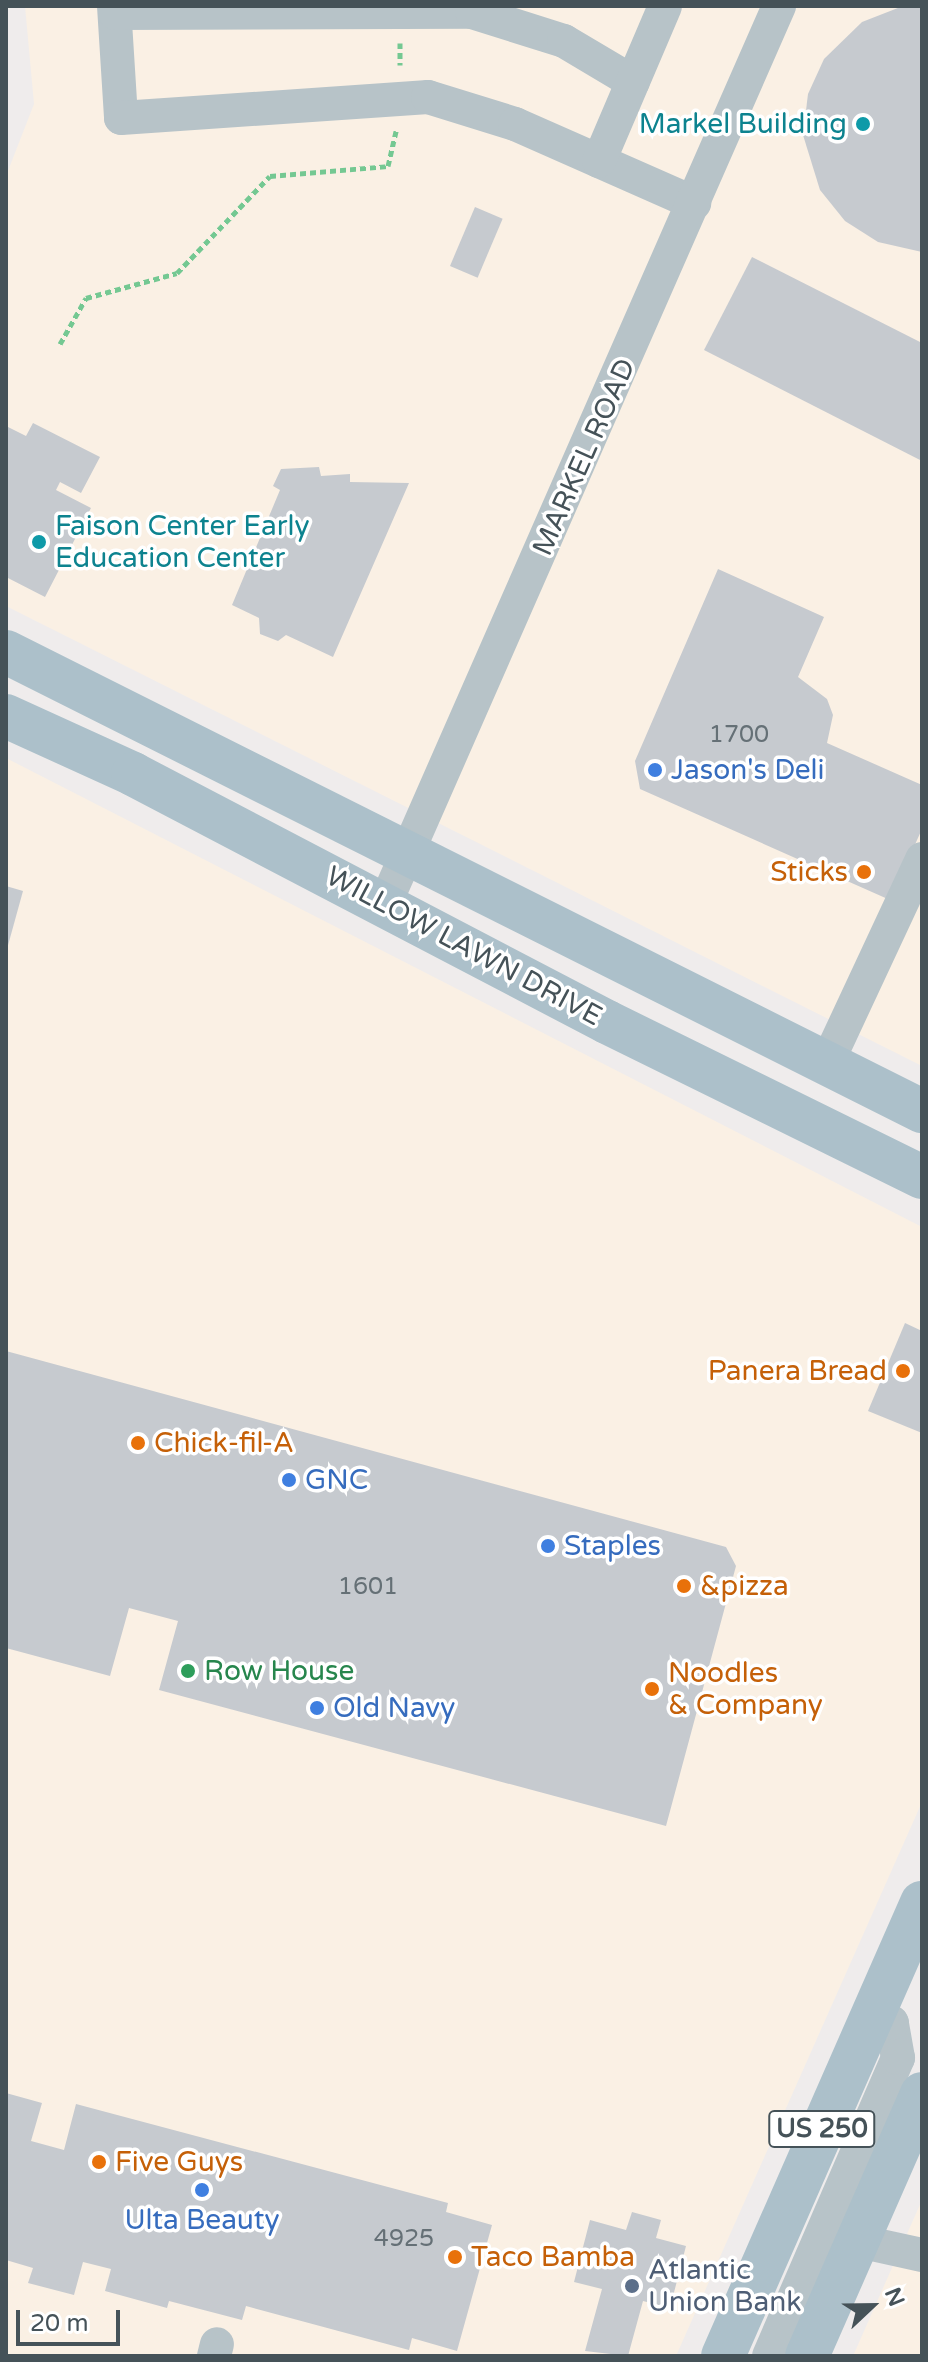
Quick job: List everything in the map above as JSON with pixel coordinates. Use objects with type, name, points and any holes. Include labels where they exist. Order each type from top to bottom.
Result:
[{"type":"main road","name":"WILLOW LAWN DRIVE","points":[[6,652],[409,849],[922,1111]]},
{"type":"main road","name":"WILLOW LAWN DRIVE","points":[[6,716],[133,774],[384,906],[922,1177]]},
{"type":"main road","name":"US 250","points":[[723,2356],[922,1903]]},
{"type":"main road","name":"US 250","points":[[807,2356],[922,2094]]},
{"type":"street","points":[[599,161],[665,6]]},
{"type":"street","name":"MARKEL ROAD","points":[[384,906],[779,6]]},
{"type":"street","points":[[633,82],[564,41],[485,16],[400,8],[115,9],[121,118],[428,97],[599,161],[694,203]]},
{"type":"street","points":[[827,1063],[922,859]]},
{"type":"street","points":[[769,2356],[898,2058],[892,2023],[875,2009]]},
{"type":"street","points":[[858,2241],[922,2255]]},
{"type":"path","points":[[60,344],[86,298],[177,273],[270,176],[388,166],[400,100],[400,8]]},
{"type":"shaded area","points":[[25,6],[922,6],[922,1066],[6,606],[6,176],[34,104]]},
{"type":"shaded area","points":[[6,758],[922,1227],[922,1802],[676,2356],[6,2356]]},
{"type":"shaded area","points":[[922,2200],[922,2356],[853,2356]]},
{"type":"building","name":"Markel Building","points":[[903,6],[922,6],[922,252],[878,242],[845,221],[820,190],[803,135],[808,94],[824,59],[862,22]]},
{"type":"building","points":[[475,207],[503,219],[478,278],[450,266]]},
{"type":"building","points":[[752,257],[922,343],[922,461],[704,350]]},
{"type":"building","name":"Faison Center Early Education Center","points":[[33,423],[100,457],[81,493],[60,482],[56,490],[91,508],[45,597],[6,577],[6,426],[26,436]]},
{"type":"building","points":[[319,467],[321,476],[350,474],[350,482],[409,483],[333,657],[286,635],[278,641],[260,634],[259,618],[232,605],[280,490],[273,486],[281,469]]},
{"type":"building","points":[[718,569],[824,617],[798,677],[827,699],[833,715],[827,743],[922,785],[922,829],[890,900],[640,789],[635,761]]},
{"type":"building","points":[[6,886],[23,891],[7,949],[6,949]]},
{"type":"building","name":"Panera Bread","points":[[905,1323],[922,1331],[922,1433],[868,1411]]},
{"type":"building","points":[[6,1351],[726,1547],[736,1566],[666,1826],[159,1690],[178,1621],[129,1608],[110,1676],[6,1648]]},
{"type":"building","points":[[6,2093],[42,2103],[31,2141],[64,2150],[76,2104],[448,2203],[446,2212],[492,2225],[457,2351],[412,2338],[409,2350],[246,2306],[242,2320],[169,2301],[167,2308],[105,2291],[111,2269],[83,2262],[74,2295],[28,2283],[33,2268],[6,2260]]},
{"type":"building","name":"Atlantic Union Bank","points":[[632,2212],[661,2220],[656,2238],[686,2246],[670,2308],[643,2301],[628,2356],[585,2351],[602,2289],[574,2282],[590,2220],[626,2230]]},
{"type":"place","name":"Markel Building","points":[[863,124]]},
{"type":"place","name":"Faison Center Early Education Center","points":[[39,542]]},
{"type":"place","name":"Jason's Deli","points":[[655,770]]},
{"type":"place","name":"Sticks","points":[[864,872]]},
{"type":"place","name":"Panera Bread","points":[[903,1371]]},
{"type":"place","name":"Chick-fil-A","points":[[138,1443]]},
{"type":"place","name":"GNC","points":[[289,1480]]},
{"type":"place","name":"Staples","points":[[548,1546]]},
{"type":"place","name":"&pizza","points":[[684,1586]]},
{"type":"place","name":"Row House","points":[[188,1671]]},
{"type":"place","name":"Noodles & Company","points":[[652,1689]]},
{"type":"place","name":"Old Navy","points":[[317,1708]]},
{"type":"place","name":"Five Guys","points":[[99,2162]]},
{"type":"place","name":"Ulta Beauty","points":[[202,2190]]},
{"type":"place","name":"Taco Bamba","points":[[455,2257]]},
{"type":"place","name":"Atlantic Union Bank","points":[[632,2286]]}]
